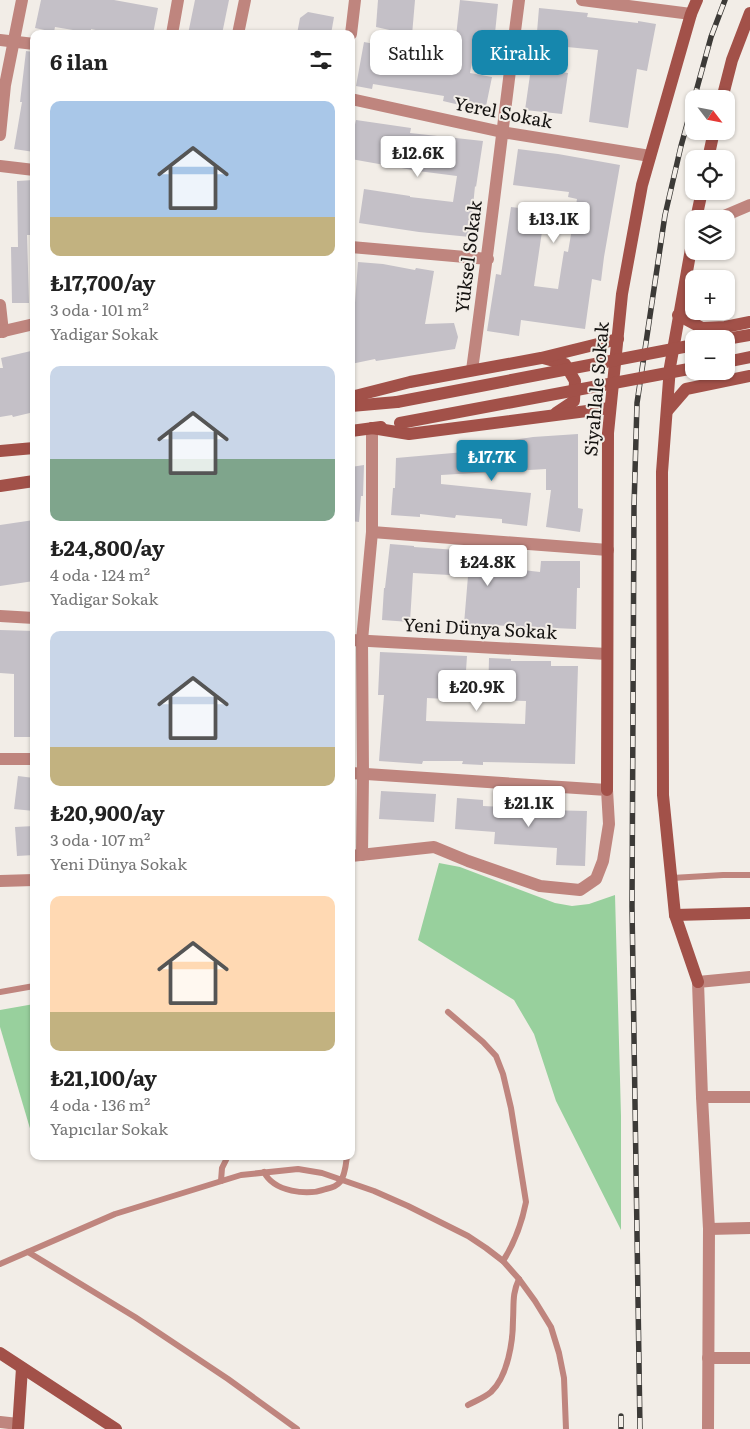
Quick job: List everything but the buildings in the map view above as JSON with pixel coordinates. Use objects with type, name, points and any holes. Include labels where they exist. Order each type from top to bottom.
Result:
[{"type":"street","points":[[0,136],[5,85],[22,0]]},
{"type":"street","points":[[173,30],[178,0]]},
{"type":"street","points":[[239,30],[245,0]]},
{"type":"street","points":[[351,30],[355,0]]},
{"type":"street","name":"Yüksel Sokak","points":[[472,370],[488,259],[519,0]]},
{"type":"street","points":[[582,0],[691,14]]},
{"type":"street","name":"Siyahlale Sokak","points":[[607,790],[608,432],[622,294],[642,185],[691,14],[697,0]]},
{"type":"street","points":[[724,90],[732,60],[750,12]]},
{"type":"street","points":[[0,40],[30,43]]},
{"type":"street","name":"Yerel Sokak","points":[[355,99],[502,132],[650,156]]},
{"type":"street","points":[[0,166],[30,170]]},
{"type":"street","points":[[735,211],[750,205]]},
{"type":"street","points":[[355,247],[488,259]]},
{"type":"street","points":[[689,260],[670,367],[662,472],[663,795],[675,915],[698,982],[709,1229],[708,1429]]},
{"type":"street","points":[[0,304],[1,332],[30,325]]},
{"type":"street","points":[[678,315],[702,328],[712,330]]},
{"type":"street","points":[[733,330],[750,322]]},
{"type":"street","points":[[735,334],[750,335]]},
{"type":"street","points":[[355,396],[410,382],[541,358],[618,340]]},
{"type":"street","points":[[355,406],[397,402],[685,347]]},
{"type":"street","points":[[735,360],[750,357]]},
{"type":"street","points":[[541,358],[565,364],[575,381],[574,401],[552,416]]},
{"type":"street","points":[[355,430],[685,370]]},
{"type":"street","points":[[735,373],[750,376]]},
{"type":"street","points":[[667,411],[686,389],[750,376]]},
{"type":"street","points":[[372,428],[409,434],[610,408]]},
{"type":"street","points":[[357,774],[607,790],[609,824],[603,861],[596,879],[580,890],[540,886],[434,847],[357,855],[356,640],[372,532],[372,428]]},
{"type":"street","points":[[0,451],[30,448]]},
{"type":"street","points":[[0,486],[30,481]]},
{"type":"street","points":[[372,532],[608,550]]},
{"type":"street","points":[[0,616],[30,618]]},
{"type":"street","name":"Yeni Dünya Sokak","points":[[356,640],[608,654]]},
{"type":"street","points":[[0,759],[30,759]]},
{"type":"street","points":[[0,881],[30,880]]},
{"type":"street","points":[[675,915],[750,913]]},
{"type":"street","points":[[698,982],[750,977]]},
{"type":"street","points":[[702,1097],[750,1097]]},
{"type":"street","points":[[709,1229],[750,1228]]},
{"type":"street","points":[[0,1353],[116,1429]]},
{"type":"street","points":[[708,1358],[750,1358]]},
{"type":"street","points":[[0,1422],[18,1426],[22,1368]]},
{"type":"lane","points":[[672,878],[750,875]]},
{"type":"lane","points":[[0,992],[30,987]]},
{"type":"lane","points":[[448,1012],[483,1042],[496,1056],[503,1074],[511,1108],[526,1202],[511,1249],[503,1261]]},
{"type":"lane","points":[[221,1182],[222,1168],[226,1160]]},
{"type":"lane","points":[[264,1172],[270,1181],[277,1185],[293,1191],[308,1193],[329,1189],[338,1184],[342,1179],[346,1160]]},
{"type":"lane","points":[[0,1264],[115,1214],[241,1175],[298,1169],[322,1173],[342,1179],[408,1206],[468,1236],[503,1261],[520,1278],[536,1300],[551,1327],[559,1353],[564,1378],[566,1429]]},
{"type":"lane","points":[[28,1252],[143,1322],[228,1379],[297,1429]]},
{"type":"lane","points":[[468,1405],[490,1392],[503,1374],[513,1336],[514,1289],[520,1278]]},
{"type":"green space","points":[[439,863],[460,867],[555,903],[572,906],[589,904],[615,895],[621,1116],[621,1230],[556,1101],[534,1034],[514,1000],[418,940]]},
{"type":"green space","points":[[30,1005],[30,1128],[0,1027],[0,1010]]},
{"type":"railway","points":[[696,90],[711,37],[725,0]]},
{"type":"railway","points":[[640,1429],[632,907],[634,507],[637,403],[665,215],[685,132]]},
{"type":"railway","points":[[621,1416],[621,1429]]}]
